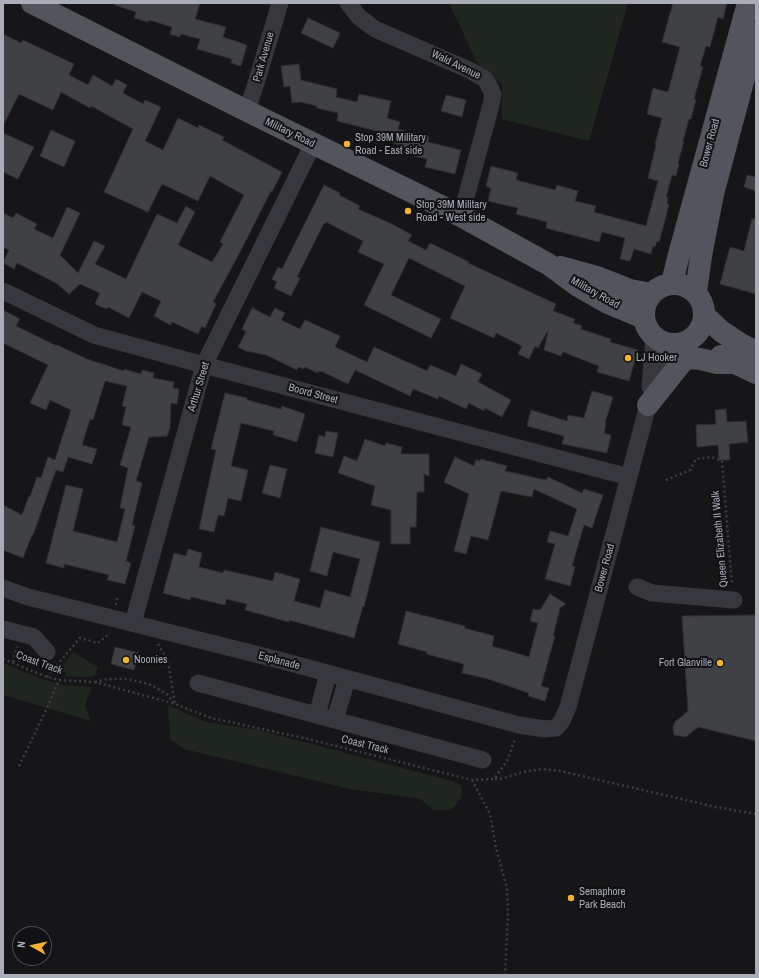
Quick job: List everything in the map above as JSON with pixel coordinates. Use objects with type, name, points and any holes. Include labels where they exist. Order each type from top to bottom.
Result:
[{"type":"main road","name":"Bower Road","points":[[672,283],[748,3]]},
{"type":"main road","name":"Military Road","points":[[40,5],[247,111],[461,216],[548,264],[578,286],[649,327]]},
{"type":"main road","name":"Bower Road","points":[[696,292],[712,194],[756,33]]},
{"type":"main road","points":[[597,277],[629,282],[647,280],[678,258]]},
{"type":"main road","name":"Military Road","points":[[548,264],[597,277],[630,290],[651,294]]},
{"type":"main road","points":[[672,283],[690,288],[696,292],[702,302],[705,316],[702,327],[697,334],[684,342],[669,344],[660,341],[649,327],[646,303],[651,294],[665,285],[672,283]]},
{"type":"main road","points":[[705,316],[721,331],[756,352]]},
{"type":"main road","points":[[684,342],[756,373]]},
{"type":"main road","points":[[648,405],[682,362],[689,358],[734,363]]},
{"type":"street","name":"Park Avenue","points":[[247,111],[280,3]]},
{"type":"street","name":"Wald Avenue","points":[[348,3],[359,17],[375,29],[469,70],[485,79],[488,84],[493,94],[491,106],[461,216]]},
{"type":"street","name":"Arthur Street","points":[[133,623],[204,365],[313,144]]},
{"type":"street","name":"Boord Street","points":[[3,291],[94,335],[629,478]]},
{"type":"street","name":"Bower Road","points":[[648,405],[649,327]]},
{"type":"street","name":"Bower Road","points":[[556,728],[562,721],[568,708],[648,405],[671,350],[684,342]]},
{"type":"street","points":[[637,587],[652,593],[734,600]]},
{"type":"street","name":"Esplanade","points":[[3,588],[28,597],[160,630],[519,725],[545,729],[556,728]]},
{"type":"street","points":[[3,629],[34,637],[47,652]]},
{"type":"street","points":[[317,715],[328,674]]},
{"type":"street","points":[[335,720],[346,679]]},
{"type":"street","points":[[198,683],[483,760]]},
{"type":"path","name":"Queen Elizabeth II Walk","points":[[666,480],[690,470],[696,459],[711,457],[722,461],[734,600]]},
{"type":"path","points":[[47,677],[80,638],[98,644],[111,632],[118,598]]},
{"type":"path","points":[[160,630],[158,646],[168,661],[175,704]]},
{"type":"path","name":"Coast Track","points":[[3,659],[47,677],[59,680],[95,682],[175,704],[211,718],[304,738],[472,780],[494,780],[542,769],[560,771],[716,807],[756,814]]},
{"type":"path","name":"Coast Track","points":[[95,682],[107,679],[127,679],[149,684],[167,694],[175,704]]},
{"type":"path","points":[[19,766],[59,680]]},
{"type":"path","points":[[494,780],[507,761],[513,748],[519,725]]},
{"type":"path","points":[[472,780],[490,814],[496,848],[507,888],[508,913],[505,974]]},
{"type":"shaded area","points":[[449,3],[628,3],[589,141],[502,119],[502,83],[482,73]]},
{"type":"shaded area","points":[[73,652],[98,667],[96,674],[92,677],[65,676],[66,672],[60,672],[61,668]]},
{"type":"shaded area","points":[[3,663],[39,678],[63,685],[92,687],[85,705],[91,721],[3,695]]},
{"type":"shaded area","points":[[168,705],[206,722],[259,730],[459,783],[462,788],[461,798],[454,807],[448,810],[434,810],[421,799],[350,789],[184,749],[170,739]]},
{"type":"building","points":[[115,3],[200,3],[195,19],[226,27],[223,37],[247,45],[241,66],[231,63],[232,59],[197,49],[200,39],[181,34],[180,37],[170,34],[172,27],[149,20],[148,22],[134,18],[136,12],[115,5]]},
{"type":"building","points":[[673,3],[727,3],[723,19],[718,17],[710,47],[706,46],[700,66],[703,67],[694,99],[696,100],[683,141],[676,176],[672,175],[666,197],[668,197],[667,204],[669,204],[665,220],[659,242],[657,241],[655,247],[653,246],[651,254],[634,249],[630,261],[620,259],[625,238],[602,232],[599,242],[546,228],[547,222],[516,214],[518,208],[488,201],[491,188],[486,186],[491,166],[518,173],[516,180],[555,190],[557,185],[578,191],[575,201],[596,206],[594,212],[646,226],[658,181],[648,178],[662,118],[647,114],[653,88],[668,92],[680,47],[662,42]]},
{"type":"building","points":[[308,18],[340,33],[333,48],[301,33]]},
{"type":"building","points":[[3,34],[21,43],[23,40],[74,64],[69,75],[88,85],[93,75],[112,86],[116,79],[127,85],[123,93],[143,104],[145,100],[161,107],[145,141],[163,150],[178,118],[198,128],[199,125],[224,137],[222,140],[282,172],[213,302],[216,304],[205,328],[202,326],[198,334],[172,322],[170,325],[154,316],[161,301],[142,292],[129,318],[108,307],[106,309],[95,304],[100,293],[80,284],[69,294],[56,283],[17,263],[14,269],[3,263],[9,250],[3,247],[3,213],[13,218],[16,213],[37,224],[34,229],[53,238],[67,207],[80,213],[60,255],[78,273],[94,241],[105,246],[95,264],[126,279],[157,214],[177,223],[186,206],[195,212],[178,245],[212,262],[223,244],[220,242],[244,195],[210,176],[198,201],[162,184],[148,212],[104,192],[133,129],[91,106],[90,108],[61,92],[53,110],[19,94],[3,126]]},
{"type":"building","points":[[299,64],[301,80],[337,89],[336,97],[357,102],[359,94],[391,101],[387,118],[400,122],[398,129],[429,136],[428,142],[461,150],[455,174],[425,167],[427,159],[406,154],[406,151],[399,150],[400,145],[379,139],[381,132],[337,121],[338,113],[301,102],[292,103],[290,86],[284,87],[281,66]]},
{"type":"building","points":[[446,95],[466,100],[462,117],[441,111]]},
{"type":"building","points":[[51,130],[75,141],[64,167],[40,156]]},
{"type":"building","points":[[3,133],[34,147],[18,179],[3,172]]},
{"type":"building","points":[[747,175],[756,177],[756,191],[744,187]]},
{"type":"building","points":[[324,185],[360,206],[358,209],[392,224],[412,235],[408,241],[426,250],[430,243],[469,262],[468,263],[556,304],[553,311],[575,319],[573,323],[582,326],[581,329],[611,339],[610,342],[638,350],[629,381],[597,372],[599,366],[563,352],[561,356],[544,350],[548,332],[538,348],[535,346],[529,359],[518,354],[522,346],[496,333],[494,338],[450,318],[465,286],[409,258],[391,295],[441,319],[431,338],[364,305],[384,264],[358,252],[363,241],[326,222],[325,224],[324,223],[297,277],[300,278],[291,296],[274,288],[277,282],[272,279],[278,267],[282,269]]},
{"type":"building","points":[[752,219],[756,219],[756,294],[720,284],[730,247],[744,251]]},
{"type":"building","points":[[252,308],[270,317],[275,308],[285,313],[281,320],[300,329],[305,320],[340,336],[335,347],[367,362],[374,347],[427,371],[430,365],[456,376],[461,364],[482,374],[478,382],[511,400],[502,417],[485,408],[484,411],[469,403],[466,409],[439,396],[438,399],[413,389],[410,396],[355,370],[348,384],[323,372],[318,371],[318,373],[305,367],[304,369],[298,367],[297,370],[266,355],[246,351],[238,347],[246,332],[242,329]]},
{"type":"building","points":[[3,310],[20,319],[16,326],[57,346],[87,359],[124,371],[124,369],[141,374],[142,370],[154,373],[153,378],[174,382],[173,388],[179,389],[177,404],[171,403],[170,428],[167,436],[149,437],[136,481],[142,483],[132,525],[135,526],[126,561],[131,563],[125,584],[107,580],[109,575],[64,564],[64,568],[46,563],[66,485],[83,489],[73,531],[117,542],[125,509],[120,508],[128,468],[120,465],[131,427],[122,425],[126,407],[122,406],[127,386],[105,381],[93,420],[90,419],[82,445],[97,449],[92,464],[68,457],[63,472],[56,470],[33,535],[23,558],[3,550],[3,505],[22,515],[37,477],[41,478],[48,457],[55,460],[71,410],[50,400],[46,410],[30,403],[48,365],[3,343]]},
{"type":"building","points":[[592,391],[613,397],[605,423],[604,433],[611,435],[607,453],[562,444],[564,436],[527,426],[531,410],[567,421],[568,415],[584,418]]},
{"type":"building","points":[[225,393],[247,398],[247,400],[281,409],[282,406],[305,414],[297,442],[273,435],[274,431],[241,423],[231,466],[248,470],[241,501],[228,498],[224,516],[218,515],[214,532],[199,529],[216,450],[211,449]]},
{"type":"building","points":[[726,409],[727,422],[746,421],[748,442],[729,444],[730,460],[719,460],[718,445],[697,447],[696,425],[716,424],[715,410]]},
{"type":"building","points":[[326,431],[338,433],[333,457],[315,453],[319,435],[325,437]]},
{"type":"building","points":[[365,439],[385,446],[386,443],[402,447],[401,454],[429,454],[429,476],[424,474],[424,492],[417,492],[416,527],[410,527],[410,544],[391,544],[391,510],[371,505],[375,486],[338,473],[344,456],[357,461]]},
{"type":"building","points":[[455,457],[474,466],[476,460],[480,461],[481,459],[507,466],[505,471],[546,480],[548,477],[582,493],[584,489],[603,495],[592,528],[584,525],[572,566],[575,567],[570,586],[545,579],[555,544],[547,542],[550,531],[568,536],[577,509],[534,489],[532,497],[501,491],[488,540],[471,536],[466,554],[454,551],[469,494],[444,482]]},
{"type":"building","points":[[270,465],[287,469],[280,498],[262,493]]},
{"type":"building","points":[[321,527],[380,542],[364,607],[363,606],[354,638],[289,620],[289,622],[245,610],[247,604],[226,599],[225,605],[191,597],[190,600],[163,593],[174,553],[186,556],[188,549],[202,553],[199,567],[223,573],[224,570],[273,581],[275,572],[300,579],[294,601],[320,608],[325,590],[350,597],[360,559],[333,552],[327,576],[310,571]]},
{"type":"building","points":[[550,594],[566,604],[560,608],[553,636],[555,636],[541,686],[549,688],[545,701],[528,696],[529,693],[488,679],[462,673],[464,664],[426,654],[427,652],[398,644],[406,611],[465,626],[464,628],[494,636],[492,646],[529,657],[538,623],[530,621],[533,609],[540,610]]},
{"type":"building","name":"Fort Glanville","points":[[756,615],[756,741],[698,727],[686,737],[674,735],[673,727],[675,722],[688,711],[682,616]]},
{"type":"building","points":[[115,647],[139,653],[134,670],[111,664]]},
{"type":"place","name":"Stop 39M Military Road - East side","points":[[347,144]]},
{"type":"place","name":"Stop 39M Military Road - West side","points":[[408,211]]},
{"type":"place","name":"LJ Hooker","points":[[628,358]]},
{"type":"place","name":"Noonies","points":[[126,660]]},
{"type":"place","name":"Fort Glanville","points":[[720,663]]},
{"type":"place","name":"Semaphore Park Beach","points":[[571,898]]}]
